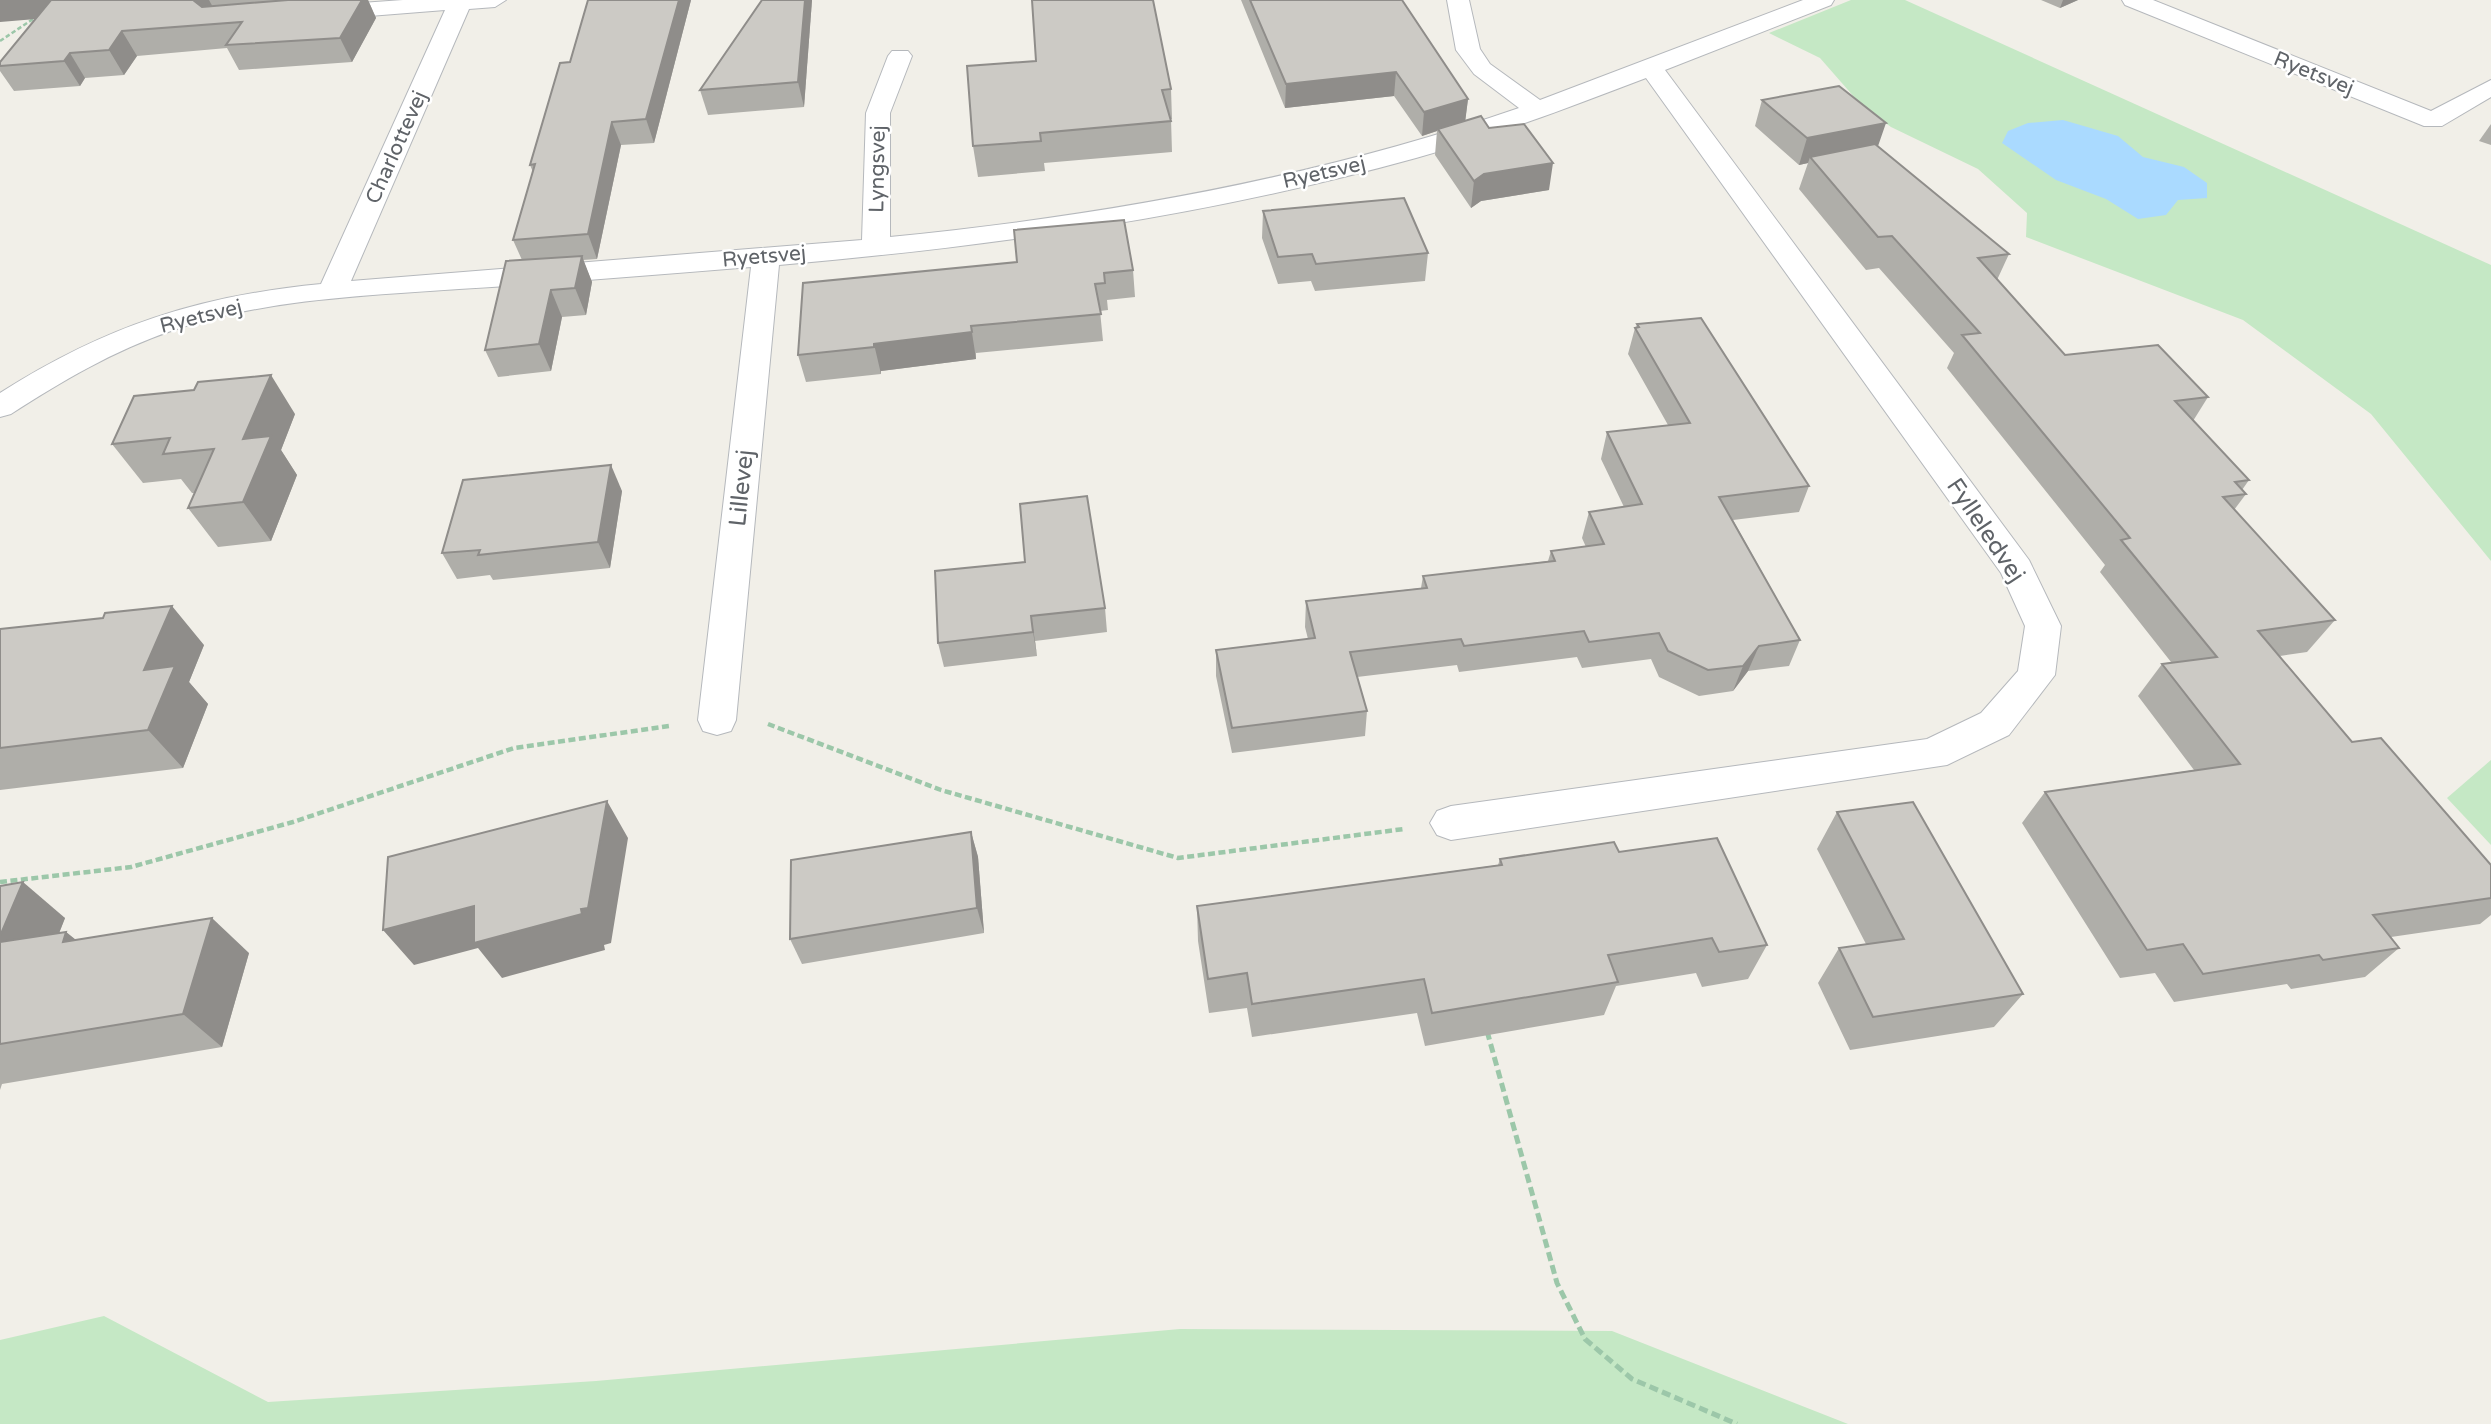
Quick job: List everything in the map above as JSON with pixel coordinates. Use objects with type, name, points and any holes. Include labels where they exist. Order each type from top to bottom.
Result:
[{"type":"street","points":[[297,15],[495,0]]},
{"type":"street","points":[[1458,0],[1468,50],[1482,69],[1536,109]]},
{"type":"street","name":"Ryetsvej","points":[[0,407],[116,341],[167,322],[231,307],[332,292],[765,256],[1030,229],[1264,186],[1374,160],[1459,136],[1650,67],[1823,0]]},
{"type":"street","name":"Ryetsvej","points":[[2133,0],[2433,121],[2491,88]]},
{"type":"street","name":"Charlottevej","points":[[332,292],[460,3]]},
{"type":"street","name":"Lyngsvej","points":[[876,245],[878,113],[900,56]]},
{"type":"street","name":"Fylleledvej","points":[[1451,822],[1933,754],[1995,724],[2036,675],[2043,626],[2017,569],[1650,67]]},
{"type":"street","name":"Lillevej","points":[[717,720],[765,256]]},
{"type":"path","points":[[0,41],[43,13]]},
{"type":"path","points":[[0,882],[131,867],[293,822],[514,748],[717,720],[776,724],[941,790],[1178,858],[1451,822]]},
{"type":"path","points":[[1484,1021],[1557,1283],[1585,1339],[1632,1379],[1737,1424]]},
{"type":"green space","points":[[1851,0],[1905,0],[2491,265],[2491,561],[2371,414],[2243,320],[2026,237],[2027,213],[1978,169],[1891,127],[1862,106],[1820,58],[1769,33]]},
{"type":"green space","points":[[2491,760],[2491,845],[2447,798]]},
{"type":"green space","points":[[104,1316],[268,1402],[596,1381],[1180,1329],[1612,1331],[1848,1424],[0,1424],[0,1340]]},
{"type":"water","points":[[2063,120],[2118,136],[2143,157],[2184,167],[2207,183],[2207,198],[2178,200],[2166,215],[2138,219],[2106,199],[2056,180],[2002,143],[2008,131],[2028,123]]},
{"type":"building","points":[[51,0],[193,0],[202,7],[288,0],[362,0],[340,38],[226,45],[242,22],[122,31],[109,50],[70,53],[64,61],[0,66],[0,62]]},
{"type":"building","points":[[588,0],[679,0],[646,119],[612,122],[588,234],[513,240],[535,164],[530,165],[560,63],[570,62]]},
{"type":"building","points":[[762,0],[805,0],[798,82],[700,90]]},
{"type":"building","points":[[1032,0],[1153,0],[1171,89],[1162,90],[1171,121],[1040,133],[1041,141],[973,146],[967,66],[1036,61]]},
{"type":"building","points":[[1250,0],[1402,0],[1468,99],[1424,112],[1396,72],[1286,84]]},
{"type":"building","points":[[1839,86],[1886,123],[1807,138],[1762,100]]},
{"type":"building","points":[[1481,116],[1489,128],[1524,124],[1553,163],[1484,174],[1474,181],[1438,129]]},
{"type":"building","points":[[1875,144],[2009,254],[1978,258],[2065,355],[2158,345],[2208,397],[2175,401],[2249,480],[2235,482],[2246,494],[2223,497],[2335,620],[2258,631],[2352,742],[2381,738],[2491,865],[2491,898],[2373,915],[2399,948],[2323,960],[2319,955],[2203,974],[2183,944],[2147,950],[2045,792],[2240,764],[2162,664],[2217,657],[2121,540],[2130,538],[1962,335],[1980,333],[1892,236],[1878,237],[1810,157]]},
{"type":"building","points":[[1404,198],[1428,253],[1316,264],[1312,254],[1278,257],[1263,211]]},
{"type":"building","points":[[1124,220],[1133,270],[1104,273],[1105,283],[1095,284],[1101,314],[971,326],[972,332],[798,355],[803,283],[1017,262],[1014,230]]},
{"type":"building","points":[[582,256],[575,288],[551,290],[539,344],[485,350],[506,261]]},
{"type":"building","points":[[1701,318],[1809,486],[1719,497],[1800,640],[1759,646],[1743,666],[1708,670],[1668,651],[1659,633],[1589,642],[1584,631],[1464,646],[1461,639],[1350,652],[1367,711],[1232,728],[1216,650],[1315,638],[1306,601],[1427,588],[1423,576],[1555,561],[1551,551],[1604,544],[1589,512],[1642,504],[1607,432],[1690,423],[1635,328],[1639,327],[1637,324]]},
{"type":"building","points":[[271,375],[243,439],[271,436],[243,502],[188,508],[214,449],[163,454],[170,438],[112,444],[134,396],[194,390],[198,382]]},
{"type":"building","points":[[611,465],[598,542],[478,555],[480,550],[442,553],[463,480]]},
{"type":"building","points":[[1087,496],[1105,608],[1031,616],[1033,632],[938,643],[935,571],[1025,562],[1020,504]]},
{"type":"building","points":[[172,606],[144,670],[175,666],[148,730],[0,748],[0,629],[103,618],[105,613]]},
{"type":"building","points":[[607,801],[588,908],[581,909],[582,914],[474,943],[474,906],[383,930],[388,857]]},
{"type":"building","points":[[1913,802],[2023,994],[1873,1017],[1839,948],[1904,939],[1837,812]]},
{"type":"building","points":[[971,832],[977,908],[790,939],[791,860]]},
{"type":"building","points":[[1717,838],[1767,945],[1719,952],[1712,938],[1608,955],[1618,982],[1432,1013],[1424,979],[1252,1004],[1247,973],[1208,979],[1197,906],[1502,865],[1500,859],[1614,842],[1619,852]]},
{"type":"building","points":[[23,882],[0,936],[0,886]]},
{"type":"building","points":[[212,918],[183,1014],[0,1044],[0,942],[66,932],[63,942]]}]
